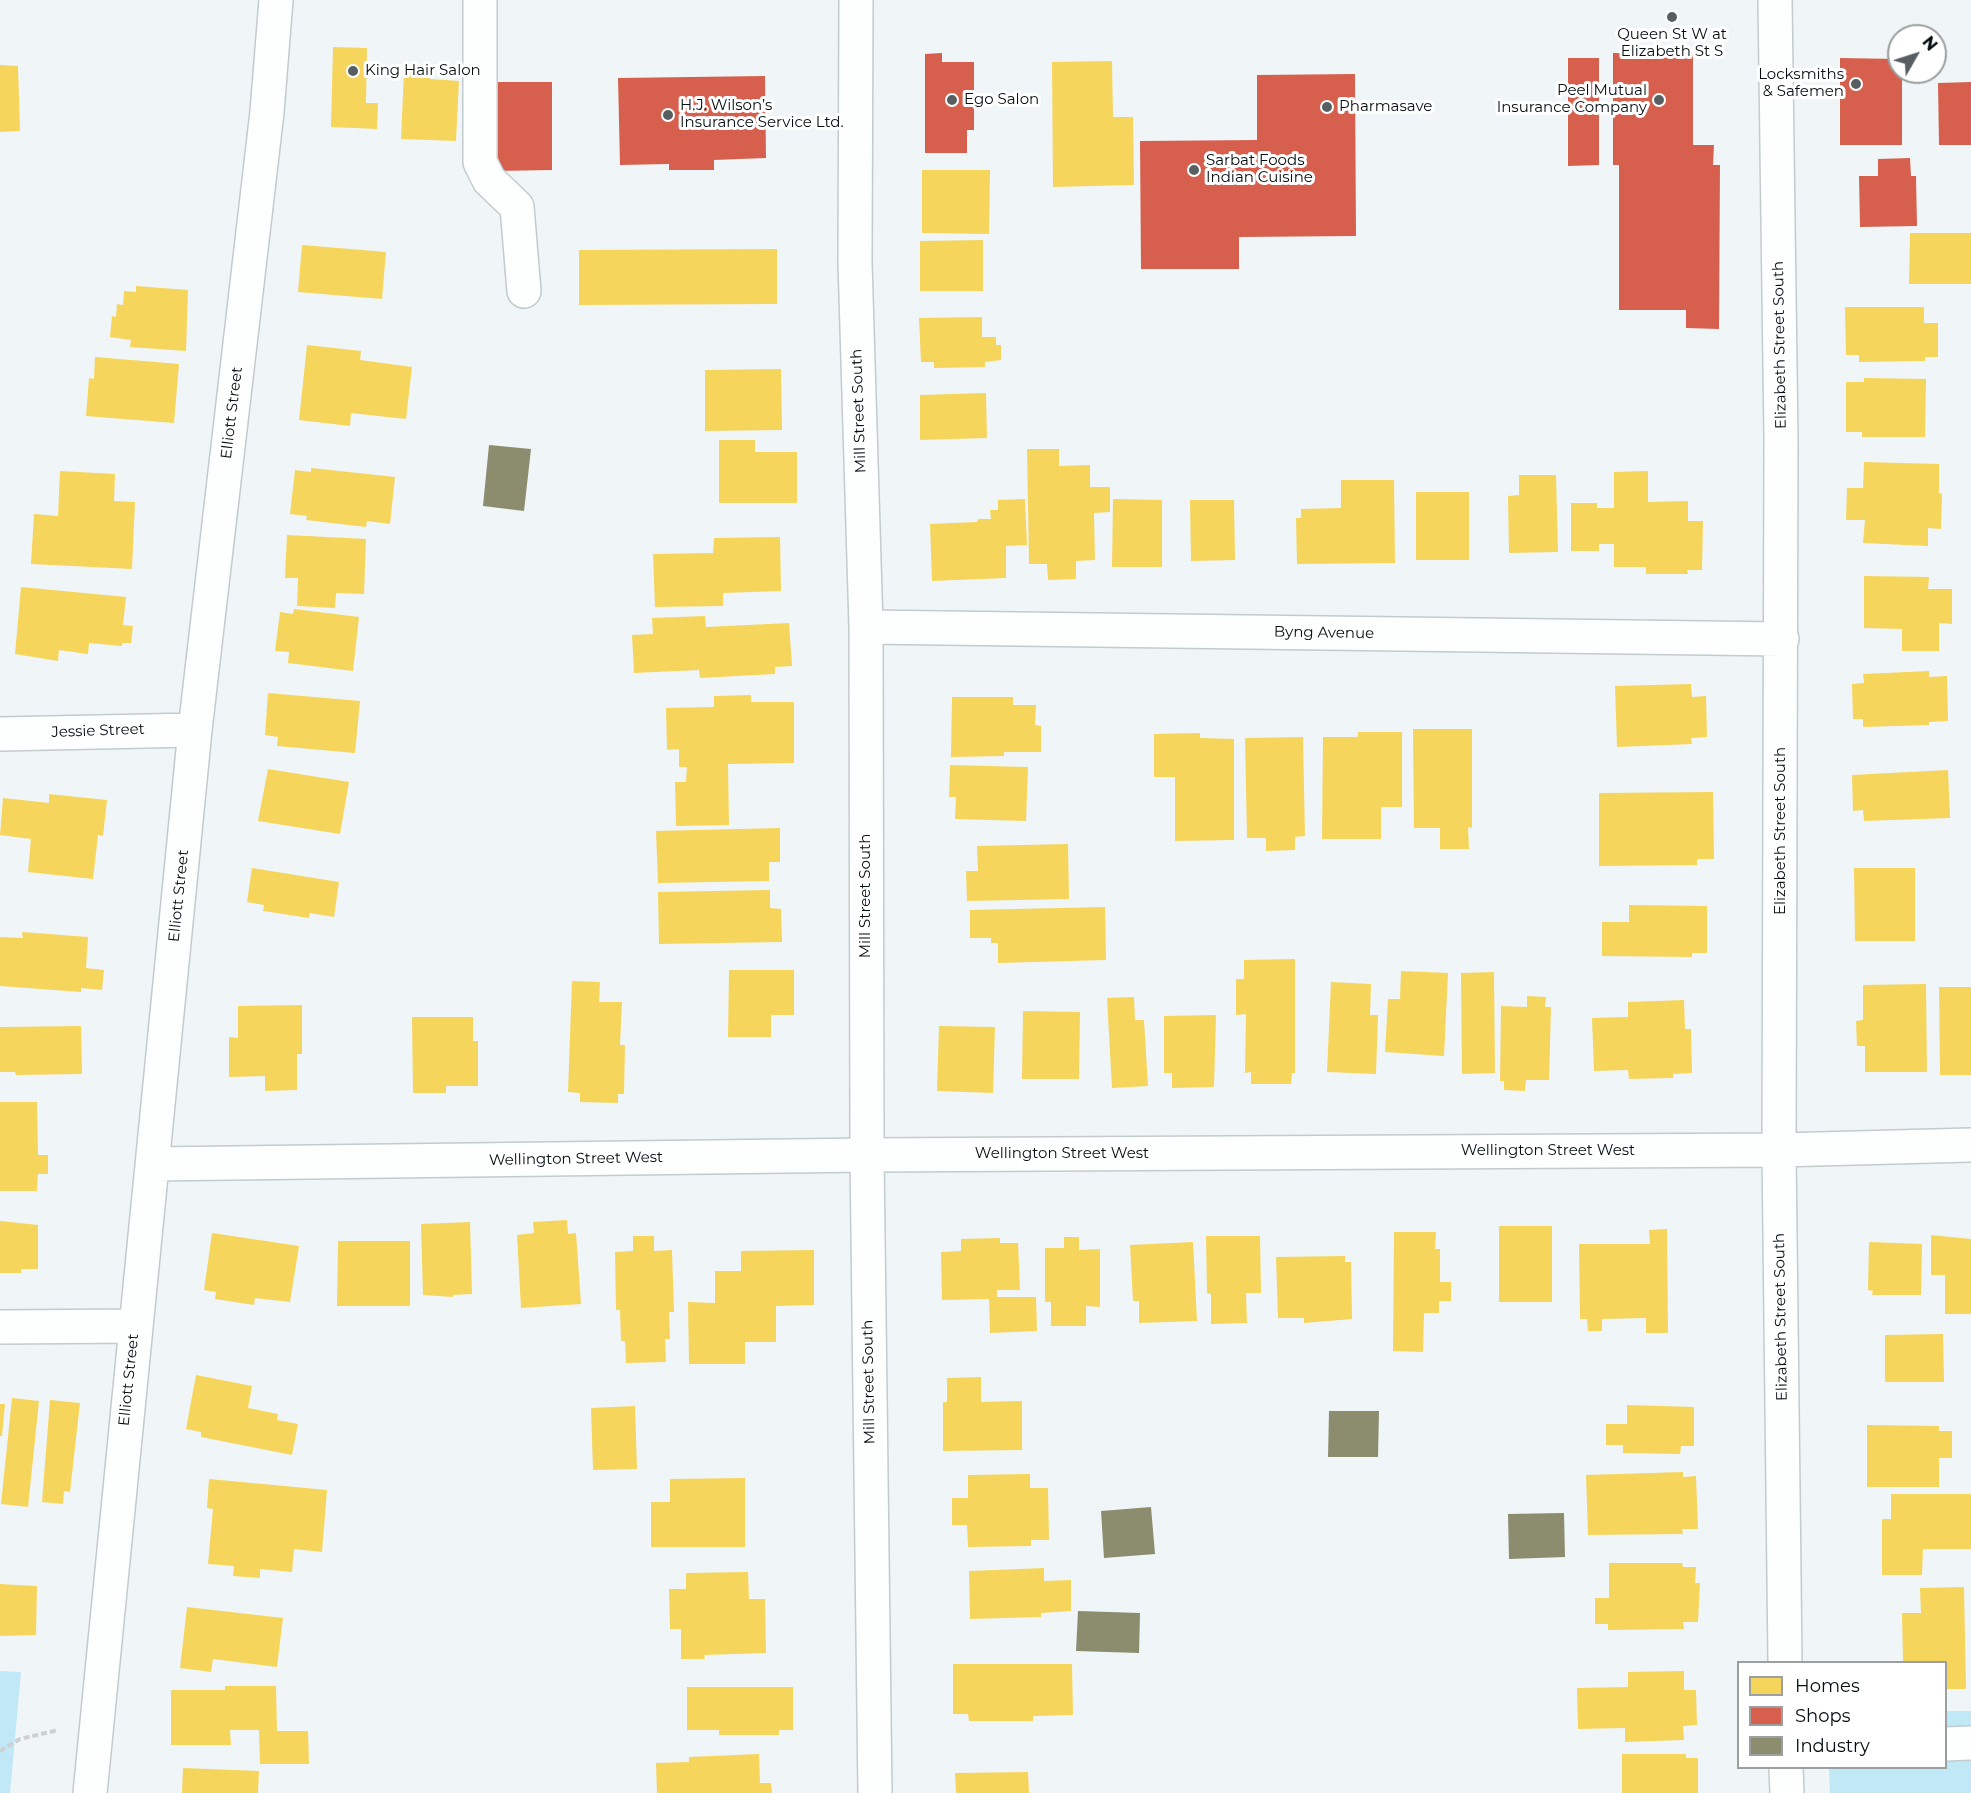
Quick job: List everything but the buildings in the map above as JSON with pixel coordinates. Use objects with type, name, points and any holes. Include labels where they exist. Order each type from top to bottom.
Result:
[{"type":"street","name":"Elliott Street","points":[[90,1793],[94,1723],[153,1164],[195,729],[267,112],[276,0]]},
{"type":"street","points":[[480,0],[480,162],[489,180],[518,207],[524,291]]},
{"type":"street","name":"Mill Street South","points":[[856,0],[855,262],[866,627],[867,1155],[875,1793]]},
{"type":"street","name":"Elizabeth Street South","points":[[1775,0],[1782,639],[1779,1150],[1785,1661]]},
{"type":"street","name":"Byng Avenue","points":[[866,627],[1782,639]]},
{"type":"street","name":"Jessie Street","points":[[0,734],[195,729]]},
{"type":"street","name":"Wellington Street West","points":[[153,1164],[867,1155],[1779,1150],[1971,1145]]},
{"type":"street","points":[[0,1327],[135,1326]]},
{"type":"street","points":[[1947,1744],[1971,1743]]},
{"type":"street","points":[[1786,1769],[1786,1793]]},
{"type":"path","points":[[0,1751],[20,1739],[94,1723]]},
{"type":"shaded area","points":[[0,1671],[21,1672],[10,1793],[0,1793]]},
{"type":"shaded area","points":[[1947,1711],[1971,1711],[1971,1793],[1830,1793],[1829,1769],[1947,1769]]},
{"type":"place","name":"Queen St W at Elizabeth St S","points":[[1672,17]]},
{"type":"place","name":"King Hair Salon","points":[[353,71]]},
{"type":"place","name":"Locksmiths & Safemen","points":[[1856,84]]},
{"type":"place","name":"Ego Salon","points":[[952,100]]},
{"type":"place","name":"Peel Mutual Insurance Company","points":[[1659,100]]},
{"type":"place","name":"Pharmasave","points":[[1327,107]]},
{"type":"place","name":"H.J. Wilson’s Insurance Service Ltd.","points":[[668,115]]},
{"type":"place","name":"Sarbat Foods Indian Cuisine","points":[[1194,170]]}]
